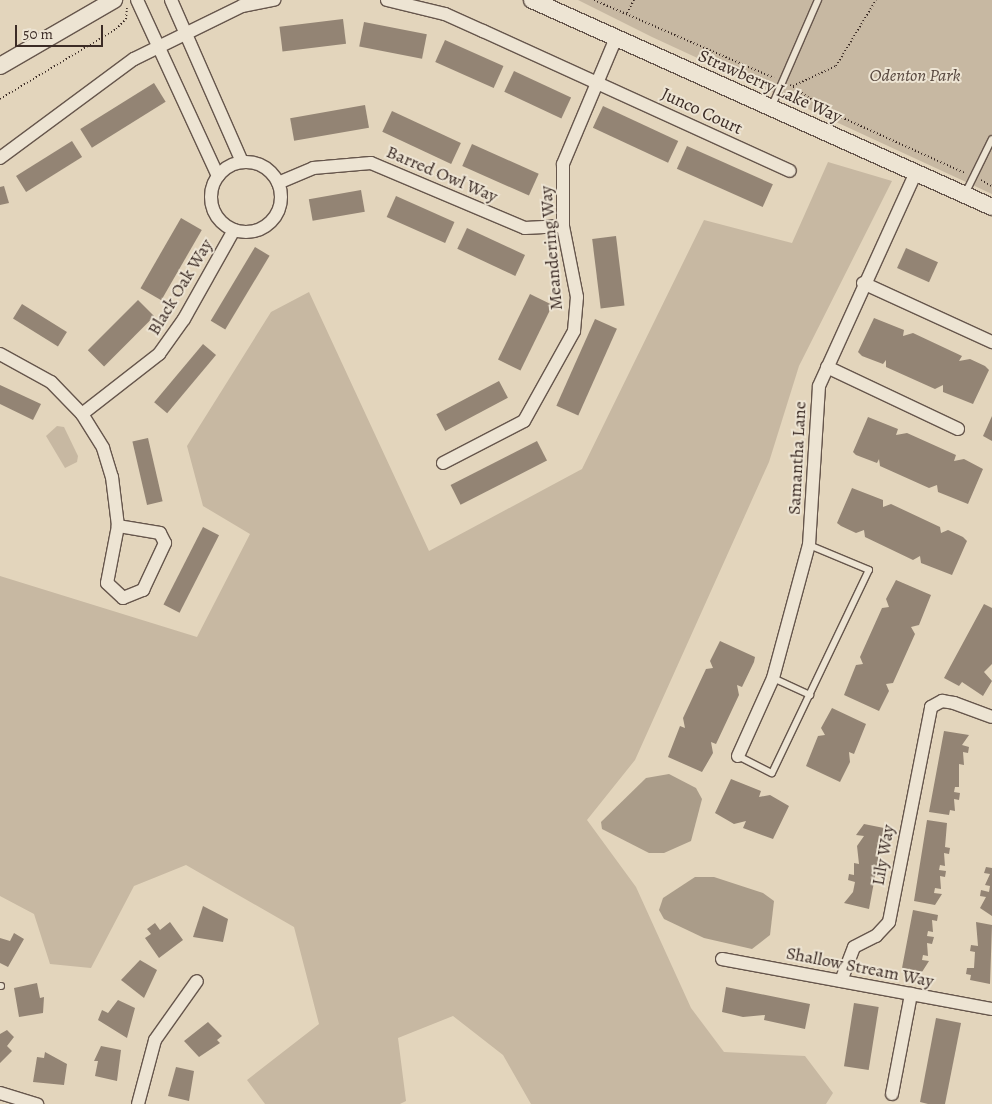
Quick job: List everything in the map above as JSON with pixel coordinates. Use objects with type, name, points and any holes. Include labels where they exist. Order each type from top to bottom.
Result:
[{"type":"street","points":[[0,66],[114,0]]},
{"type":"street","points":[[137,0],[218,176],[212,206],[218,218],[234,230],[250,232],[271,222],[281,202],[278,183],[260,165],[242,162],[218,176]]},
{"type":"street","points":[[171,0],[242,162]]},
{"type":"street","points":[[0,158],[134,59],[242,6],[274,0]]},
{"type":"street","name":"Junco Court","points":[[387,0],[445,14],[790,171]]},
{"type":"street","name":"Strawberry Lake Way","points":[[532,0],[770,109],[992,207]]},
{"type":"street","name":"Meandering Way","points":[[443,463],[524,421],[574,331],[577,297],[563,226],[563,164],[599,83],[616,38]]},
{"type":"street","name":"Barred Owl Way","points":[[278,183],[313,168],[371,162],[525,228],[563,226]]},
{"type":"street","name":"Samantha Lane","points":[[738,756],[772,678],[809,545],[816,411],[827,368],[863,283],[916,172]]},
{"type":"street","name":"Black Oak Way","points":[[82,414],[159,354],[184,319],[234,230]]},
{"type":"street","points":[[863,283],[992,342]]},
{"type":"street","points":[[0,354],[51,382],[82,414],[103,448],[112,477],[118,526],[107,583],[123,598],[142,590],[165,542],[160,533],[118,526]]},
{"type":"street","points":[[827,368],[958,429]]},
{"type":"street","name":"Lily Way","points":[[841,981],[854,947],[876,936],[889,922],[926,716],[942,701],[992,718]]},
{"type":"street","name":"Shallow Stream Way","points":[[722,959],[992,1009]]},
{"type":"street","points":[[138,1104],[156,1040],[197,981]]},
{"type":"street","points":[[892,1094],[911,994]]},
{"type":"street","points":[[0,1093],[37,1104]]},
{"type":"lane","points":[[770,109],[818,0]]},
{"type":"lane","points":[[965,194],[992,139]]},
{"type":"lane","points":[[738,756],[772,773],[869,570],[809,545]]},
{"type":"lane","points":[[772,678],[810,695]]},
{"type":"path","points":[[0,99],[116,29],[126,19],[127,8],[121,0]]},
{"type":"path","points":[[594,0],[793,86],[832,113],[992,186]]},
{"type":"path","points":[[627,13],[634,0]]},
{"type":"path","points":[[793,86],[836,66],[876,0]]},
{"type":"green space","name":"Odenton Park","points":[[578,0],[992,0],[992,194],[652,37]]},
{"type":"green space","points":[[828,162],[892,181],[799,366],[769,462],[635,760],[587,820],[636,887],[691,1008],[724,1052],[805,1056],[833,1093],[826,1104],[531,1104],[503,1055],[453,1016],[398,1038],[406,1101],[400,1104],[265,1104],[247,1080],[319,1024],[294,927],[186,865],[134,886],[91,968],[50,964],[34,914],[0,896],[0,576],[197,637],[250,534],[203,506],[187,446],[271,312],[309,292],[429,551],[582,469],[704,220],[792,243]]},
{"type":"green space","points":[[57,426],[64,427],[78,456],[77,462],[65,468],[46,436]]},
{"type":"shaded area","points":[[669,774],[696,788],[702,799],[691,841],[664,853],[649,853],[602,829],[601,822],[646,778]]},
{"type":"shaded area","points":[[695,877],[714,877],[763,893],[774,901],[770,935],[752,949],[704,938],[664,919],[659,910],[663,898]]},
{"type":"building","points":[[343,19],[346,44],[283,52],[279,27]]},
{"type":"building","points":[[364,22],[427,34],[422,59],[359,47]]},
{"type":"building","points":[[445,40],[503,66],[494,88],[435,62]]},
{"type":"building","points":[[514,71],[571,98],[561,118],[504,92]]},
{"type":"building","points":[[154,83],[166,102],[92,148],[80,129]]},
{"type":"building","points":[[365,105],[369,128],[294,141],[290,118]]},
{"type":"building","points":[[603,106],[678,141],[668,163],[593,128]]},
{"type":"building","points":[[392,111],[461,143],[451,164],[382,132]]},
{"type":"building","points":[[72,141],[82,157],[26,192],[16,176]]},
{"type":"building","points":[[472,144],[539,174],[529,196],[462,166]]},
{"type":"building","points":[[687,146],[773,184],[763,207],[677,169]]},
{"type":"building","points":[[4,186],[9,203],[0,205],[0,187]]},
{"type":"building","points":[[361,190],[365,212],[313,221],[309,199]]},
{"type":"building","points":[[396,196],[454,222],[445,243],[387,217]]},
{"type":"building","points":[[181,218],[202,230],[161,300],[140,288]]},
{"type":"building","points":[[467,228],[525,255],[515,276],[457,249]]},
{"type":"building","points":[[616,236],[625,305],[601,308],[592,239]]},
{"type":"building","points":[[255,247],[270,256],[225,329],[211,321]]},
{"type":"building","points":[[906,248],[938,262],[929,282],[897,268]]},
{"type":"building","points":[[530,294],[552,305],[520,371],[498,360]]},
{"type":"building","points":[[138,300],[154,316],[104,366],[88,350]]},
{"type":"building","points":[[22,304],[67,332],[58,347],[13,318]]},
{"type":"building","points":[[874,318],[904,330],[903,336],[913,333],[962,356],[959,361],[970,359],[985,366],[989,370],[973,404],[943,392],[943,385],[935,389],[886,367],[886,360],[883,364],[862,356],[858,352]]},
{"type":"building","points":[[595,319],[617,329],[578,416],[556,406]]},
{"type":"building","points":[[203,344],[216,355],[167,413],[154,402]]},
{"type":"building","points":[[499,381],[508,398],[445,431],[436,414]]},
{"type":"building","points":[[0,385],[41,404],[33,420],[0,404]]},
{"type":"building","points":[[992,416],[992,441],[983,436]]},
{"type":"building","points":[[868,417],[898,429],[896,435],[907,433],[956,455],[954,461],[964,459],[983,469],[968,504],[938,492],[937,485],[929,488],[880,466],[879,459],[877,463],[856,455],[853,452]]},
{"type":"building","points":[[148,438],[163,501],[147,505],[132,442]]},
{"type":"building","points":[[537,441],[547,461],[461,505],[451,485]]},
{"type":"building","points":[[852,488],[883,500],[883,507],[891,504],[940,527],[941,533],[948,530],[963,537],[967,541],[952,575],[921,563],[920,556],[913,560],[865,537],[864,530],[856,533],[837,523]]},
{"type":"building","points":[[203,527],[219,535],[180,613],[164,605]]},
{"type":"building","points":[[896,580],[931,595],[919,625],[911,627],[915,634],[893,683],[886,684],[889,691],[879,711],[844,695],[856,665],[863,664],[860,657],[882,608],[889,607],[886,599]]},
{"type":"building","points":[[984,604],[992,608],[992,664],[984,672],[992,681],[983,696],[962,682],[959,686],[944,678]]},
{"type":"building","points":[[720,641],[755,657],[742,687],[737,685],[739,695],[716,744],[711,742],[713,753],[702,772],[668,757],[680,726],[685,728],[683,718],[706,669],[713,668],[710,661]]},
{"type":"building","points":[[832,708],[866,724],[854,754],[849,752],[850,762],[840,782],[806,766],[818,736],[825,735],[821,728]]},
{"type":"building","points":[[944,731],[969,735],[962,745],[969,747],[968,753],[963,752],[964,765],[959,764],[959,787],[955,787],[954,792],[960,793],[959,800],[954,799],[955,811],[950,810],[949,815],[929,812]]},
{"type":"building","points":[[731,779],[761,791],[759,797],[770,795],[789,806],[773,839],[743,828],[746,821],[734,824],[715,813]]},
{"type":"building","points":[[927,820],[947,823],[945,847],[950,848],[949,854],[944,853],[945,866],[940,865],[939,870],[946,871],[945,877],[940,876],[941,889],[935,888],[934,893],[942,894],[935,905],[914,901]]},
{"type":"building","points":[[864,824],[884,828],[869,909],[844,903],[853,892],[855,882],[848,880],[849,874],[854,875],[854,863],[859,864],[857,846],[864,836],[856,835]]},
{"type":"building","points":[[986,867],[992,868],[992,916],[980,908],[986,897],[980,896],[981,890],[989,892],[990,886],[985,885],[990,874],[984,873]]},
{"type":"building","points":[[203,906],[228,919],[223,942],[193,937]]},
{"type":"building","points":[[913,910],[938,915],[937,921],[932,920],[933,932],[928,931],[927,936],[934,937],[932,944],[927,943],[928,956],[923,955],[922,960],[929,961],[922,972],[902,968]]},
{"type":"building","points":[[170,922],[183,940],[159,958],[145,938],[151,934],[147,929],[155,923],[160,930]]},
{"type":"building","points":[[976,922],[992,925],[990,984],[970,980],[971,975],[966,974],[967,968],[974,968],[975,952],[970,951],[971,945],[978,946]]},
{"type":"building","points":[[14,933],[24,939],[8,967],[0,963],[0,938],[10,941]]},
{"type":"building","points":[[140,960],[157,970],[144,998],[121,980]]},
{"type":"building","points":[[37,983],[40,998],[44,997],[43,1013],[19,1017],[14,988]]},
{"type":"building","points":[[726,987],[810,1004],[805,1029],[764,1020],[765,1015],[743,1017],[722,1012]]},
{"type":"building","points":[[118,1000],[135,1008],[127,1038],[98,1020],[102,1010],[108,1013]]},
{"type":"building","points":[[854,1003],[879,1007],[869,1070],[844,1066]]},
{"type":"building","points":[[936,1018],[961,1023],[945,1104],[920,1102]]},
{"type":"building","points":[[208,1022],[222,1036],[217,1040],[220,1043],[199,1057],[184,1041]]},
{"type":"building","points":[[7,1030],[14,1037],[7,1046],[12,1051],[0,1063],[0,1034]]},
{"type":"building","points":[[101,1046],[121,1050],[117,1081],[95,1076],[98,1061],[94,1061]]},
{"type":"building","points":[[45,1052],[67,1064],[64,1085],[33,1082],[37,1057],[44,1058]]},
{"type":"building","points":[[176,1067],[194,1071],[189,1101],[168,1096]]}]
